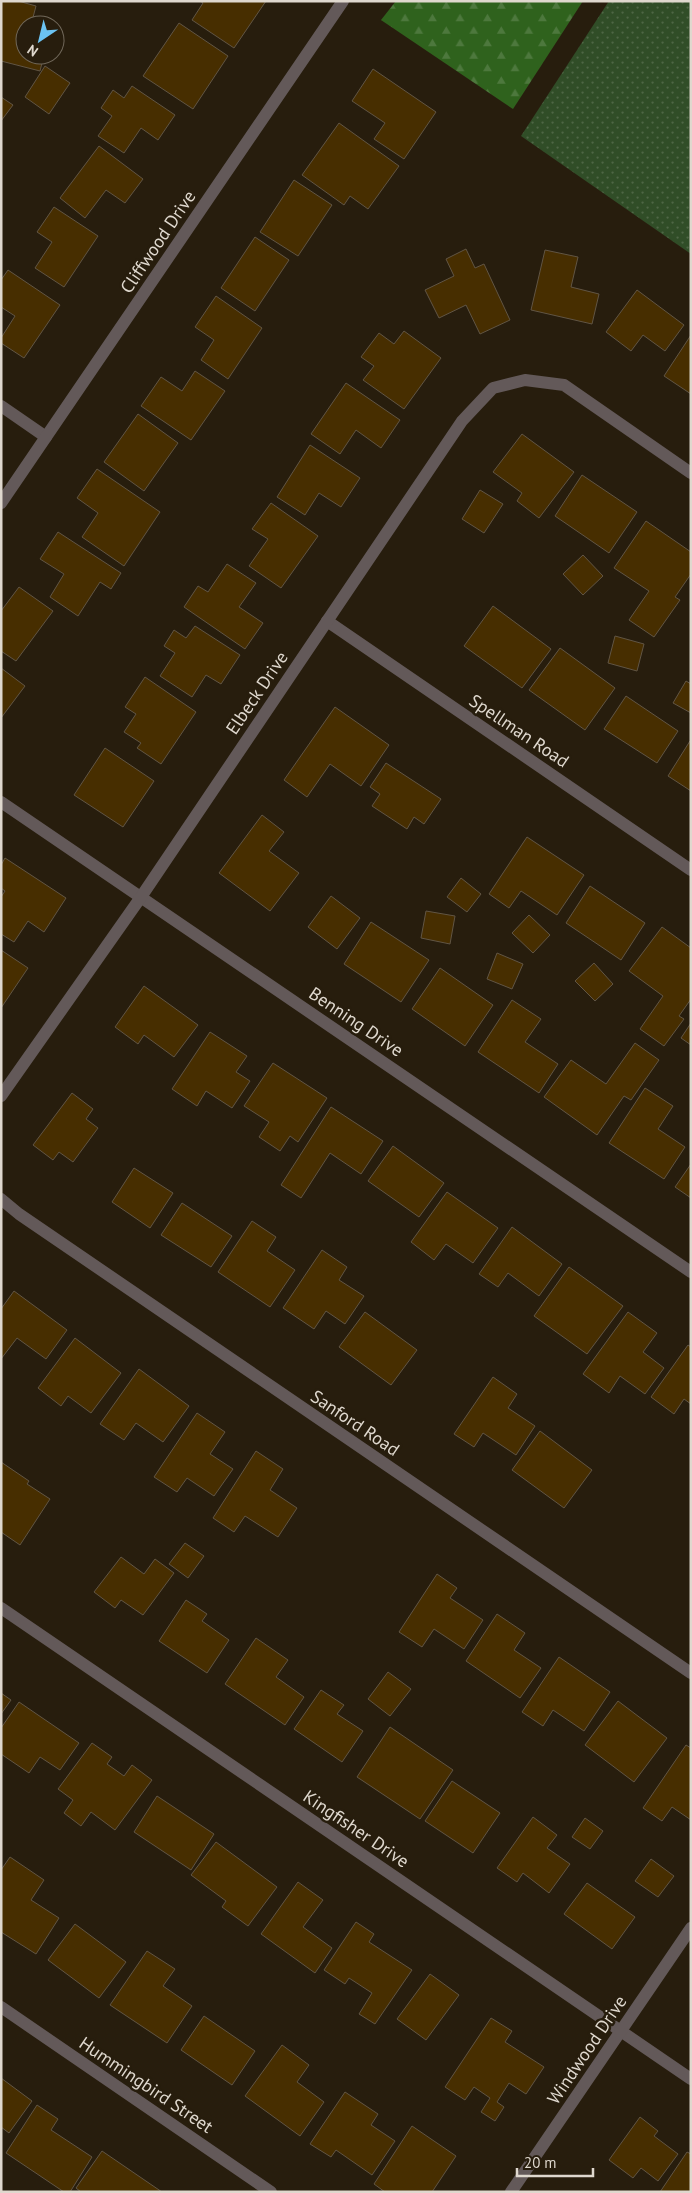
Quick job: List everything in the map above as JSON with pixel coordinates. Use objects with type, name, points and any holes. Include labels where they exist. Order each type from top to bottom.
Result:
[{"type":"street","name":"Cliffwood Drive","points":[[1,503],[343,1]]},
{"type":"street","name":"Elbeck Drive","points":[[1,1096],[140,897],[462,421],[493,388],[525,380],[564,385],[691,473]]},
{"type":"street","points":[[1,406],[46,437]]},
{"type":"street","name":"Spellman Road","points":[[327,621],[691,870]]},
{"type":"street","name":"Benning Drive","points":[[1,802],[691,1272]]},
{"type":"street","name":"Sanford Road","points":[[1,1199],[27,1220],[691,1673]]},
{"type":"street","name":"Kingfisher Drive","points":[[1,1608],[691,2079]]},
{"type":"street","name":"Windwood Drive","points":[[512,2192],[691,1928]]},
{"type":"street","name":"Hummingbird Street","points":[[1,2007],[271,2192]]},
{"type":"green space","points":[[396,1],[583,1],[513,109],[381,20]]},
{"type":"green space","points":[[609,1],[691,1],[691,254],[521,136]]},
{"type":"building","points":[[1,1],[18,1],[36,6],[34,15],[15,15],[15,65],[1,61]]},
{"type":"building","points":[[200,1],[266,1],[234,48],[192,20],[203,3]]},
{"type":"building","points":[[179,23],[228,56],[193,109],[143,76]]},
{"type":"building","points":[[17,65],[42,65],[40,71]]},
{"type":"building","points":[[45,66],[70,83],[49,114],[25,97]]},
{"type":"building","points":[[373,69],[436,112],[404,159],[374,139],[385,123],[352,101]]},
{"type":"building","points":[[132,86],[175,115],[158,140],[141,128],[124,153],[98,136],[112,116],[101,108],[113,90],[124,98]]},
{"type":"building","points":[[1,97],[13,105],[1,121]]},
{"type":"building","points":[[339,123],[399,166],[368,209],[350,196],[344,205],[302,175]]},
{"type":"building","points":[[99,146],[143,179],[125,203],[106,190],[85,218],[60,198]]},
{"type":"building","points":[[294,180],[332,205],[298,256],[260,232]]},
{"type":"building","points":[[54,207],[98,236],[64,287],[35,268],[52,242],[37,232]]},
{"type":"building","points":[[255,237],[289,260],[255,311],[221,288]]},
{"type":"building","points":[[466,249],[475,268],[484,264],[510,320],[480,334],[466,305],[439,318],[425,290],[454,276],[446,259]]},
{"type":"building","points":[[545,250],[578,257],[571,287],[599,294],[592,324],[531,310]]},
{"type":"building","points":[[8,270],[60,305],[24,358],[1,343],[1,338],[15,316],[1,307],[1,280]]},
{"type":"building","points":[[637,290],[684,325],[665,351],[643,335],[631,351],[606,332]]},
{"type":"building","points":[[216,296],[262,328],[228,379],[201,360],[214,340],[195,327]]},
{"type":"building","points":[[404,331],[441,358],[404,409],[363,380],[374,366],[361,357],[379,333],[394,344]]},
{"type":"building","points":[[691,335],[691,394],[664,376]]},
{"type":"building","points":[[195,371],[225,391],[191,440],[141,406],[161,377],[182,391]]},
{"type":"building","points":[[346,383],[400,420],[381,448],[356,430],[340,454],[311,434]]},
{"type":"building","points":[[138,414],[178,443],[144,491],[104,462]]},
{"type":"building","points":[[522,434],[574,472],[539,518],[517,501],[522,493],[493,472]]},
{"type":"building","points":[[310,445],[360,478],[341,507],[319,493],[305,515],[277,497]]},
{"type":"building","points":[[97,469],[160,512],[124,566],[82,537],[98,513],[77,498]]},
{"type":"building","points":[[582,475],[637,512],[609,553],[555,516]]},
{"type":"building","points":[[480,490],[503,504],[484,533],[462,519]]},
{"type":"building","points":[[271,503],[318,536],[281,588],[249,566],[268,539],[252,529]]},
{"type":"building","points":[[646,521],[691,552],[691,574],[675,597],[680,600],[654,637],[629,620],[649,591],[614,568]]},
{"type":"building","points":[[58,532],[121,573],[111,589],[100,582],[78,616],[50,597],[64,574],[40,559]]},
{"type":"building","points":[[583,555],[603,576],[583,595],[563,574]]},
{"type":"building","points":[[227,564],[256,583],[239,607],[263,623],[245,649],[184,607],[198,586],[208,592]]},
{"type":"building","points":[[19,587],[53,611],[16,661],[1,651],[1,611]]},
{"type":"building","points":[[493,606],[551,649],[522,688],[464,646]]},
{"type":"building","points":[[195,626],[240,655],[221,684],[206,675],[192,697],[160,676],[175,653],[164,646],[174,630],[186,638]]},
{"type":"building","points":[[615,636],[644,644],[637,671],[608,663]]},
{"type":"building","points":[[560,648],[615,688],[585,730],[529,690]]},
{"type":"building","points":[[1,668],[25,686],[1,718]]},
{"type":"building","points":[[145,677],[196,712],[161,764],[137,748],[141,743],[124,732],[136,714],[125,707]]},
{"type":"building","points":[[686,681],[691,684],[691,713],[673,703]]},
{"type":"building","points":[[626,696],[678,731],[657,763],[604,729]]},
{"type":"building","points":[[335,707],[389,745],[361,786],[330,764],[307,797],[284,780]]},
{"type":"building","points":[[691,742],[691,791],[668,776]]},
{"type":"building","points":[[105,748],[154,781],[123,827],[74,795]]},
{"type":"building","points":[[386,763],[441,799],[424,824],[414,817],[407,829],[372,806],[380,794],[370,787]]},
{"type":"building","points":[[262,815],[284,832],[269,851],[299,873],[270,911],[219,873]]},
{"type":"building","points":[[527,837],[584,875],[557,915],[521,891],[509,908],[489,894]]},
{"type":"building","points":[[5,858],[66,898],[44,932],[28,921],[14,942],[1,934],[1,897],[5,891],[1,888],[1,865]]},
{"type":"building","points":[[461,878],[481,894],[467,912],[447,897]]},
{"type":"building","points":[[590,886],[645,923],[621,960],[566,923]]},
{"type":"building","points":[[331,896],[360,918],[337,949],[308,927]]},
{"type":"building","points":[[426,911],[455,916],[450,944],[421,938]]},
{"type":"building","points":[[529,915],[550,935],[533,953],[512,933]]},
{"type":"building","points":[[371,922],[429,960],[401,1002],[344,964]]},
{"type":"building","points":[[662,927],[691,948],[691,999],[679,1016],[684,1019],[664,1046],[640,1029],[663,996],[629,971]]},
{"type":"building","points":[[1,950],[28,968],[1,1008]]},
{"type":"building","points":[[497,953],[523,964],[512,989],[487,979]]},
{"type":"building","points":[[594,963],[613,984],[595,1001],[575,981]]},
{"type":"building","points":[[440,968],[493,1005],[465,1046],[412,1009]]},
{"type":"building","points":[[144,986],[198,1025],[174,1057],[144,1035],[138,1044],[115,1027]]},
{"type":"building","points":[[512,1000],[541,1019],[525,1042],[558,1064],[539,1093],[478,1052]]},
{"type":"building","points":[[691,1023],[691,1045],[681,1038]]},
{"type":"building","points":[[210,1032],[247,1056],[236,1072],[250,1081],[232,1108],[206,1091],[197,1106],[172,1089]]},
{"type":"building","points":[[635,1043],[659,1060],[631,1100],[624,1096],[597,1135],[544,1097],[571,1060],[606,1084]]},
{"type":"building","points":[[273,1063],[327,1098],[298,1142],[290,1136],[280,1151],[259,1137],[269,1122],[244,1106]]},
{"type":"building","points":[[645,1088],[673,1106],[658,1129],[685,1147],[664,1179],[609,1143]]},
{"type":"building","points":[[72,1093],[93,1109],[86,1119],[98,1128],[73,1162],[59,1152],[53,1160],[33,1145]]},
{"type":"building","points":[[331,1107],[383,1141],[361,1174],[330,1153],[301,1198],[281,1185]]},
{"type":"building","points":[[393,1146],[444,1183],[419,1217],[368,1181]]},
{"type":"building","points":[[691,1164],[691,1198],[675,1187]]},
{"type":"building","points":[[134,1168],[173,1193],[150,1228],[112,1202]]},
{"type":"building","points":[[447,1192],[498,1228],[473,1263],[446,1244],[434,1260],[411,1242]]},
{"type":"building","points":[[182,1203],[232,1236],[211,1267],[161,1235]]},
{"type":"building","points":[[252,1221],[276,1237],[267,1251],[295,1270],[270,1307],[218,1272]]},
{"type":"building","points":[[512,1227],[562,1264],[539,1296],[508,1273],[498,1287],[479,1274]]},
{"type":"building","points":[[322,1250],[347,1267],[339,1280],[364,1296],[345,1324],[326,1311],[314,1329],[283,1308]]},
{"type":"building","points":[[569,1267],[623,1306],[587,1354],[534,1316]]},
{"type":"building","points":[[14,1291],[67,1330],[46,1359],[17,1338],[1,1359],[1,1309]]},
{"type":"building","points":[[365,1312],[417,1350],[391,1385],[339,1347]]},
{"type":"building","points":[[628,1312],[657,1333],[643,1352],[664,1368],[645,1394],[620,1376],[609,1393],[583,1374]]},
{"type":"building","points":[[75,1338],[121,1373],[91,1413],[68,1396],[61,1406],[38,1388]]},
{"type":"building","points":[[688,1345],[691,1347],[691,1404],[684,1399],[674,1414],[651,1397]]},
{"type":"building","points":[[139,1369],[189,1406],[163,1442],[136,1423],[124,1440],[100,1424]]},
{"type":"building","points":[[493,1377],[517,1394],[508,1408],[535,1426],[516,1455],[483,1433],[474,1447],[454,1434]]},
{"type":"building","points":[[197,1413],[225,1432],[210,1454],[233,1469],[214,1496],[187,1478],[177,1492],[154,1477]]},
{"type":"building","points":[[540,1431],[592,1470],[564,1508],[512,1470]]},
{"type":"building","points":[[256,1451],[283,1469],[270,1490],[297,1508],[278,1537],[245,1516],[234,1532],[213,1518]]},
{"type":"building","points":[[1,1462],[29,1481],[27,1484],[50,1499],[20,1545],[1,1532]]},
{"type":"building","points":[[185,1543],[204,1556],[188,1578],[169,1564]]},
{"type":"building","points":[[121,1557],[144,1574],[155,1559],[174,1573],[143,1615],[121,1600],[115,1608],[94,1592]]},
{"type":"building","points":[[437,1574],[457,1588],[450,1598],[483,1620],[464,1649],[434,1629],[422,1647],[399,1632]]},
{"type":"building","points":[[186,1600],[207,1614],[202,1621],[229,1640],[207,1673],[159,1641]]},
{"type":"building","points":[[497,1614],[525,1633],[514,1650],[541,1668],[520,1698],[466,1661]]},
{"type":"building","points":[[256,1638],[288,1660],[276,1677],[304,1697],[285,1725],[225,1684]]},
{"type":"building","points":[[559,1657],[610,1692],[584,1731],[553,1710],[543,1726],[522,1712]]},
{"type":"building","points":[[388,1672],[411,1689],[390,1716],[368,1699]]},
{"type":"building","points":[[321,1690],[344,1705],[337,1714],[363,1731],[342,1762],[294,1729]]},
{"type":"building","points":[[1,1693],[11,1700],[1,1714]]},
{"type":"building","points":[[618,1701],[667,1738],[634,1782],[585,1745]]},
{"type":"building","points":[[19,1702],[79,1743],[60,1770],[40,1757],[29,1773],[1,1754],[1,1728]]},
{"type":"building","points":[[390,1727],[453,1770],[420,1819],[357,1777]]},
{"type":"building","points":[[92,1743],[112,1757],[107,1764],[124,1776],[132,1765],[152,1780],[115,1830],[91,1812],[81,1826],[64,1813],[73,1800],[58,1789]]},
{"type":"building","points":[[686,1745],[691,1748],[691,1820],[672,1807],[662,1821],[643,1808]]},
{"type":"building","points":[[452,1781],[500,1813],[473,1853],[425,1821]]},
{"type":"building","points":[[157,1796],[214,1834],[191,1870],[134,1832]]},
{"type":"building","points":[[533,1817],[557,1835],[547,1848],[570,1864],[549,1893],[523,1873],[517,1882],[497,1868]]},
{"type":"building","points":[[585,1818],[603,1831],[590,1849],[572,1837]]},
{"type":"building","points":[[216,1842],[277,1887],[248,1926],[222,1907],[226,1901],[191,1875]]},
{"type":"building","points":[[10,1857],[44,1880],[31,1900],[59,1918],[36,1954],[1,1932],[1,1870]]},
{"type":"building","points":[[651,1859],[674,1876],[658,1897],[635,1881]]},
{"type":"building","points":[[298,1882],[323,1900],[303,1927],[332,1948],[315,1973],[261,1934]]},
{"type":"building","points":[[587,1883],[635,1917],[612,1949],[564,1914]]},
{"type":"building","points":[[356,1922],[374,1934],[369,1942],[412,1970],[375,2024],[359,2014],[372,1993],[349,1978],[345,1984],[324,1970]]},
{"type":"building","points":[[75,1924],[126,1962],[99,1998],[48,1960]]},
{"type":"building","points":[[147,1951],[175,1969],[163,1986],[192,2006],[167,2043],[110,2005]]},
{"type":"building","points":[[430,1974],[459,1995],[426,2040],[397,2019]]},
{"type":"building","points":[[204,2016],[255,2051],[232,2085],[181,2050]]},
{"type":"building","points":[[491,2018],[512,2031],[505,2042],[544,2067],[526,2094],[509,2083],[497,2102],[504,2107],[495,2121],[481,2112],[490,2098],[474,2087],[465,2100],[445,2087]]},
{"type":"building","points":[[282,2045],[309,2065],[297,2082],[324,2102],[300,2136],[245,2096]]},
{"type":"building","points":[[1,2078],[32,2101],[9,2133],[1,2127]]},
{"type":"building","points":[[345,2092],[378,2114],[371,2125],[395,2141],[372,2175],[336,2150],[331,2157],[310,2144]]},
{"type":"building","points":[[37,2105],[58,2119],[51,2130],[92,2157],[70,2192],[64,2192],[6,2153]]},
{"type":"building","points":[[640,2117],[658,2131],[654,2136],[678,2154],[658,2181],[641,2168],[633,2178],[609,2160]]},
{"type":"building","points":[[412,2126],[456,2156],[432,2192],[385,2192],[374,2184]]},
{"type":"building","points":[[102,2151],[162,2192],[81,2192],[76,2188]]},
{"type":"building","points":[[687,2152],[691,2154],[691,2192],[660,2192]]}]
